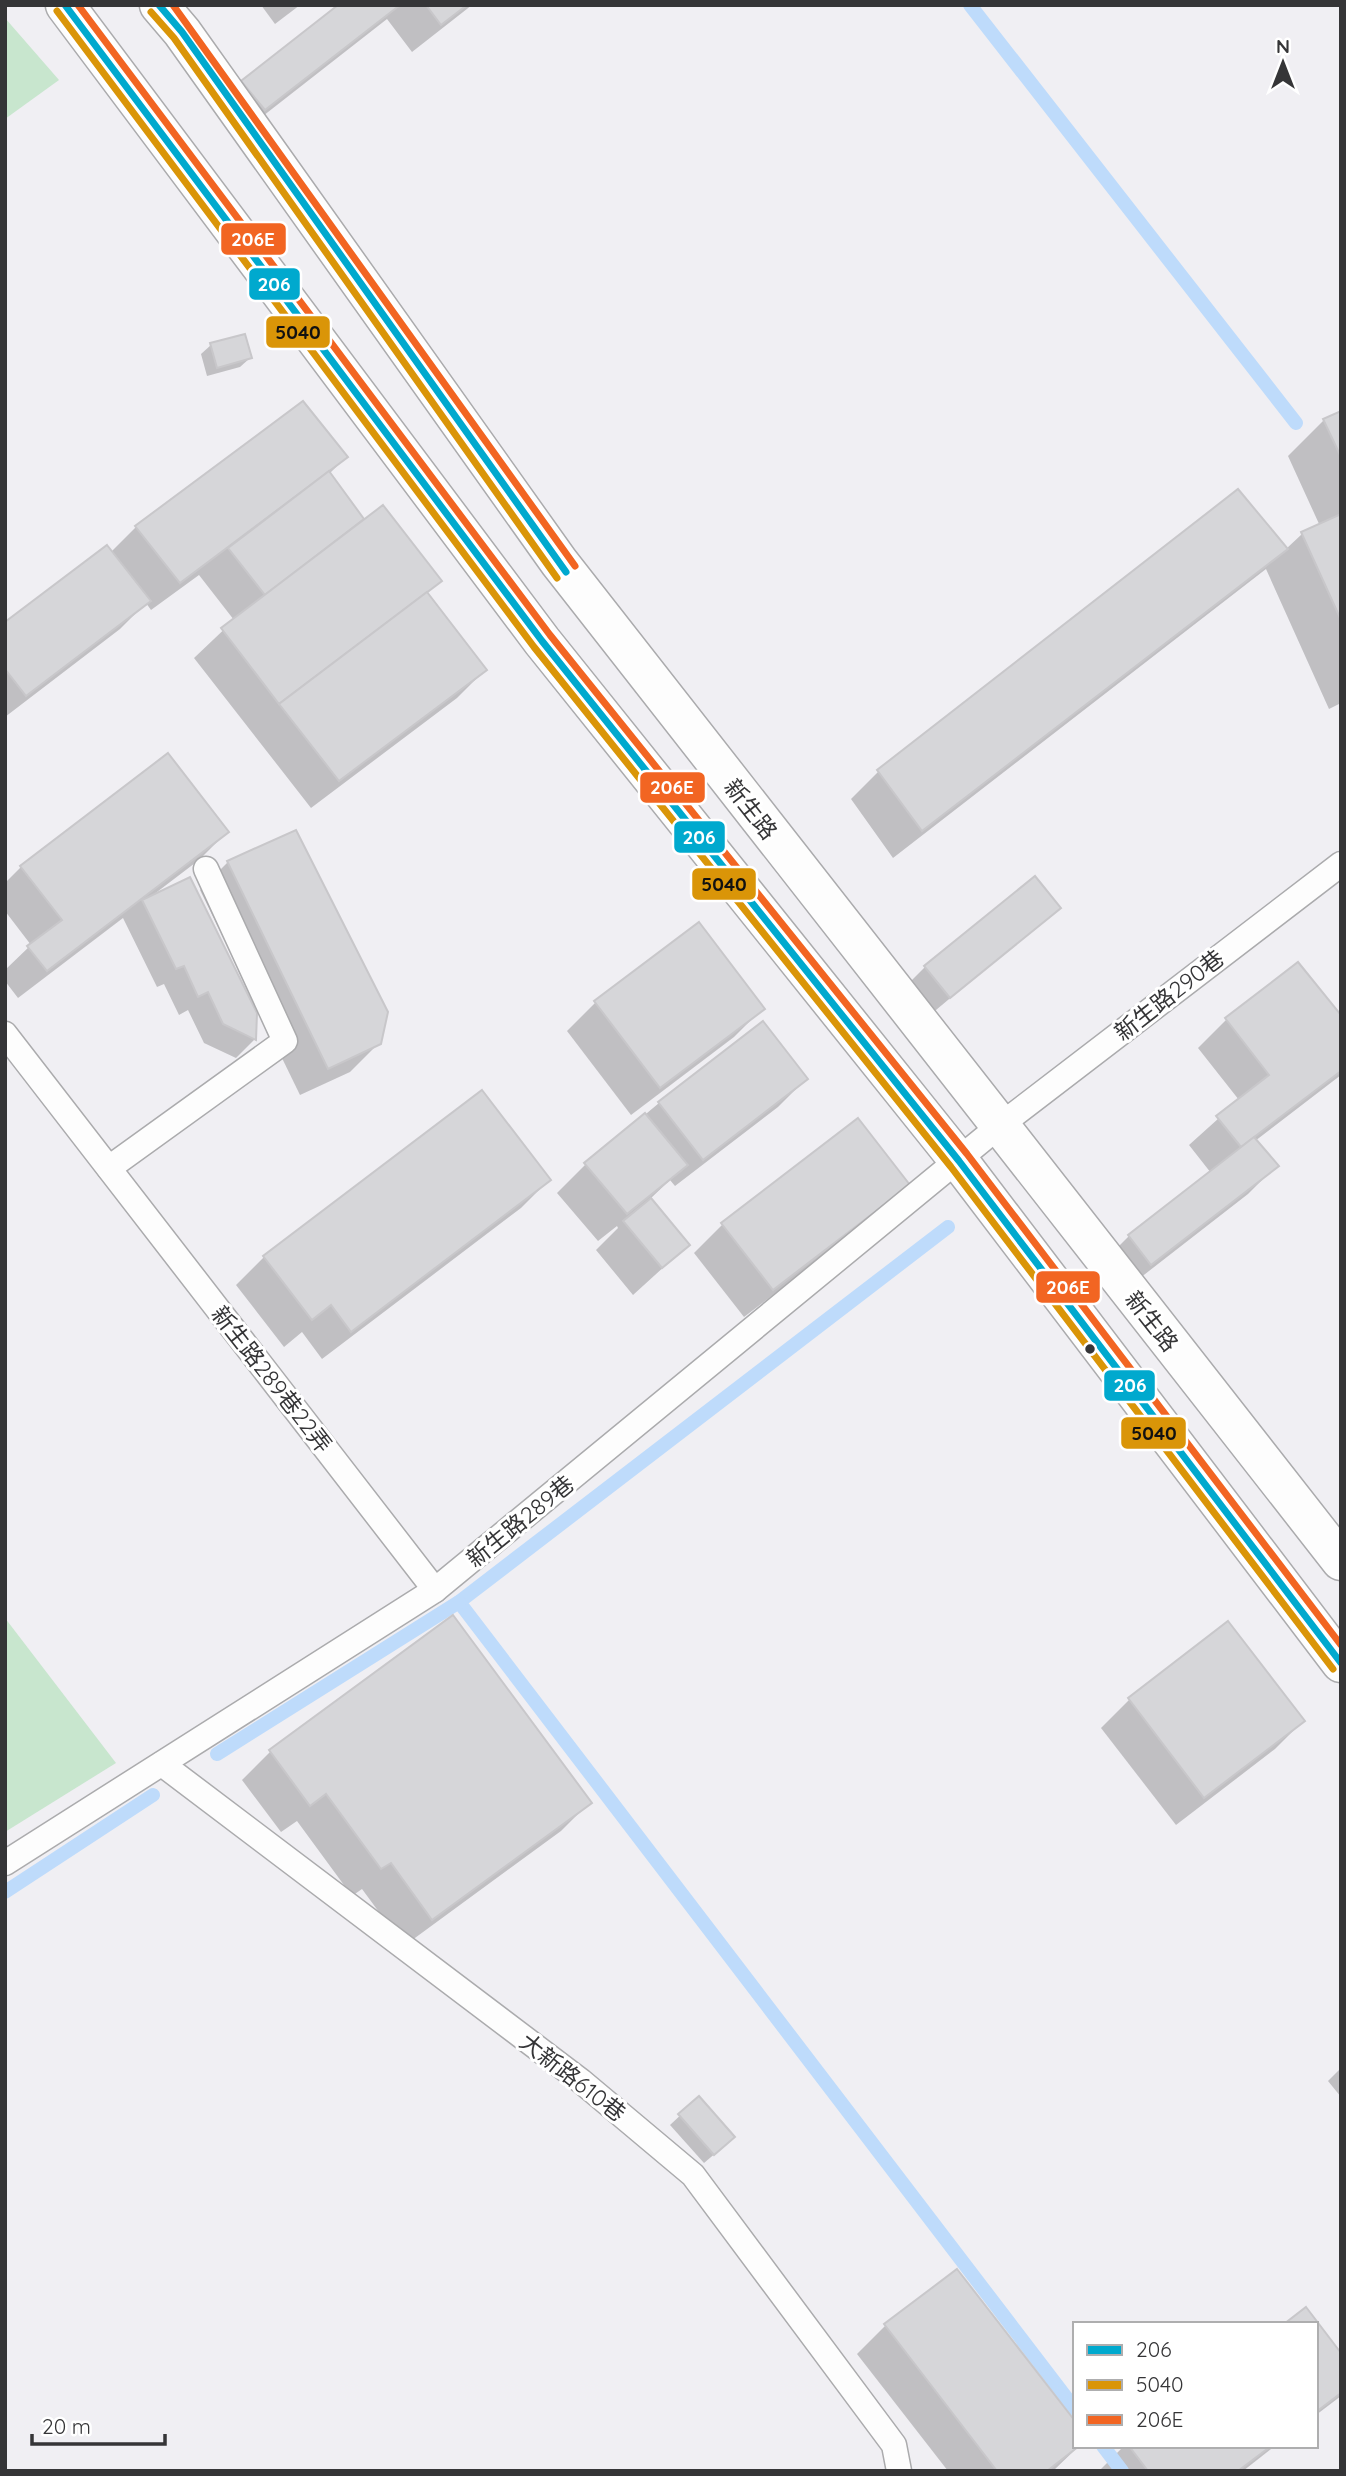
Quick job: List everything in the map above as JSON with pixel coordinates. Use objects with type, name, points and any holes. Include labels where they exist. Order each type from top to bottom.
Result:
[{"type":"main road","points":[[65,5],[542,641],[959,1161],[1341,1664]]},
{"type":"main road","name":"新生路","points":[[159,5],[182,32],[559,562],[998,1127],[1341,1561]]},
{"type":"lane","name":"新生路290巷","points":[[998,1127],[1341,864]]},
{"type":"lane","points":[[109,1168],[285,1041],[206,869]]},
{"type":"lane","name":"新生路289巷22弄","points":[[5,1034],[435,1590]]},
{"type":"lane","name":"新生路289巷","points":[[5,1863],[435,1590],[998,1127]]},
{"type":"lane","name":"大新路610巷","points":[[162,1763],[582,2081],[693,2175],[894,2445],[899,2471]]},
{"type":"green space","points":[[5,18],[59,80],[5,119]]},
{"type":"green space","points":[[5,1618],[116,1763],[5,1832]]},
{"type":"building","points":[[338,5],[400,5],[265,110],[241,81]]},
{"type":"building","points":[[426,5],[467,5],[441,25]]},
{"type":"building","points":[[245,334],[252,358],[217,368],[210,343]]},
{"type":"building","points":[[303,401],[348,457],[180,583],[135,526]]},
{"type":"building","points":[[1341,411],[1341,457],[1323,419]]},
{"type":"building","points":[[329,471],[364,519],[265,595],[228,548]]},
{"type":"building","points":[[1238,489],[1288,549],[922,831],[877,770]]},
{"type":"building","points":[[383,505],[442,581],[279,704],[221,628]]},
{"type":"building","points":[[1341,514],[1341,620],[1301,532]]},
{"type":"building","points":[[107,545],[151,601],[26,696],[5,669],[5,622]]},
{"type":"building","points":[[427,592],[487,670],[339,781],[279,704]]},
{"type":"building","points":[[168,753],[229,832],[47,971],[27,946],[62,920],[20,866]]},
{"type":"building","points":[[296,830],[388,1012],[381,1044],[328,1069],[227,861]]},
{"type":"building","points":[[1035,876],[1061,908],[950,998],[924,966]]},
{"type":"building","points":[[190,877],[257,1013],[256,1040],[223,1024],[208,992],[198,997],[184,966],[176,969],[142,900]]},
{"type":"building","points":[[699,922],[765,1009],[660,1088],[594,1001]]},
{"type":"building","points":[[1298,962],[1341,1015],[1341,1071],[1241,1147],[1216,1116],[1269,1075],[1225,1018]]},
{"type":"building","points":[[763,1021],[808,1079],[703,1160],[658,1102]]},
{"type":"building","points":[[482,1090],[551,1180],[351,1332],[331,1305],[312,1320],[263,1256]]},
{"type":"building","points":[[645,1113],[688,1165],[627,1214],[584,1163]]},
{"type":"building","points":[[858,1118],[910,1185],[773,1290],[721,1223]]},
{"type":"building","points":[[1254,1137],[1279,1166],[1151,1265],[1128,1235]]},
{"type":"building","points":[[651,1198],[690,1245],[662,1268],[623,1221]]},
{"type":"building","points":[[453,1615],[592,1803],[432,1920],[391,1863],[381,1869],[326,1794],[310,1806],[269,1750]]},
{"type":"building","points":[[1228,1621],[1305,1721],[1204,1798],[1128,1698]]},
{"type":"building","points":[[699,2096],[735,2137],[714,2155],[678,2114]]},
{"type":"building","points":[[957,2269],[1073,2418],[1073,2448],[1076,2448],[1047,2471],[997,2471],[884,2324]]},
{"type":"building","points":[[1306,2307],[1317,2322],[1287,2322]]},
{"type":"building","points":[[1318,2323],[1341,2353],[1341,2393],[1318,2410]]},
{"type":"building","points":[[1131,2448],[1268,2448],[1238,2471],[1148,2471]]},
{"type":"waterway","points":[[970,5],[1296,423]]},
{"type":"waterway","points":[[948,1227],[459,1602],[1073,2406]]},
{"type":"waterway","points":[[217,1754],[459,1602]]},
{"type":"waterway","points":[[5,1892],[153,1795]]},
{"type":"waterway","points":[[1105,2448],[1122,2471]]},
{"type":"transit line","name":"206","points":[[65,5],[542,641],[959,1161],[1341,1663]]},
{"type":"transit line","name":"206E","points":[[78,5],[550,635],[967,1154],[1341,1645]]},
{"type":"transit line","name":"206","points":[[159,5],[182,32],[566,572]]},
{"type":"transit line","name":"206E","points":[[173,5],[575,566]]},
{"type":"transit line","name":"5040","points":[[57,11],[534,647],[951,1167],[1333,1669]]},
{"type":"transit line","name":"5040","points":[[151,12],[174,38],[557,578]]}]
